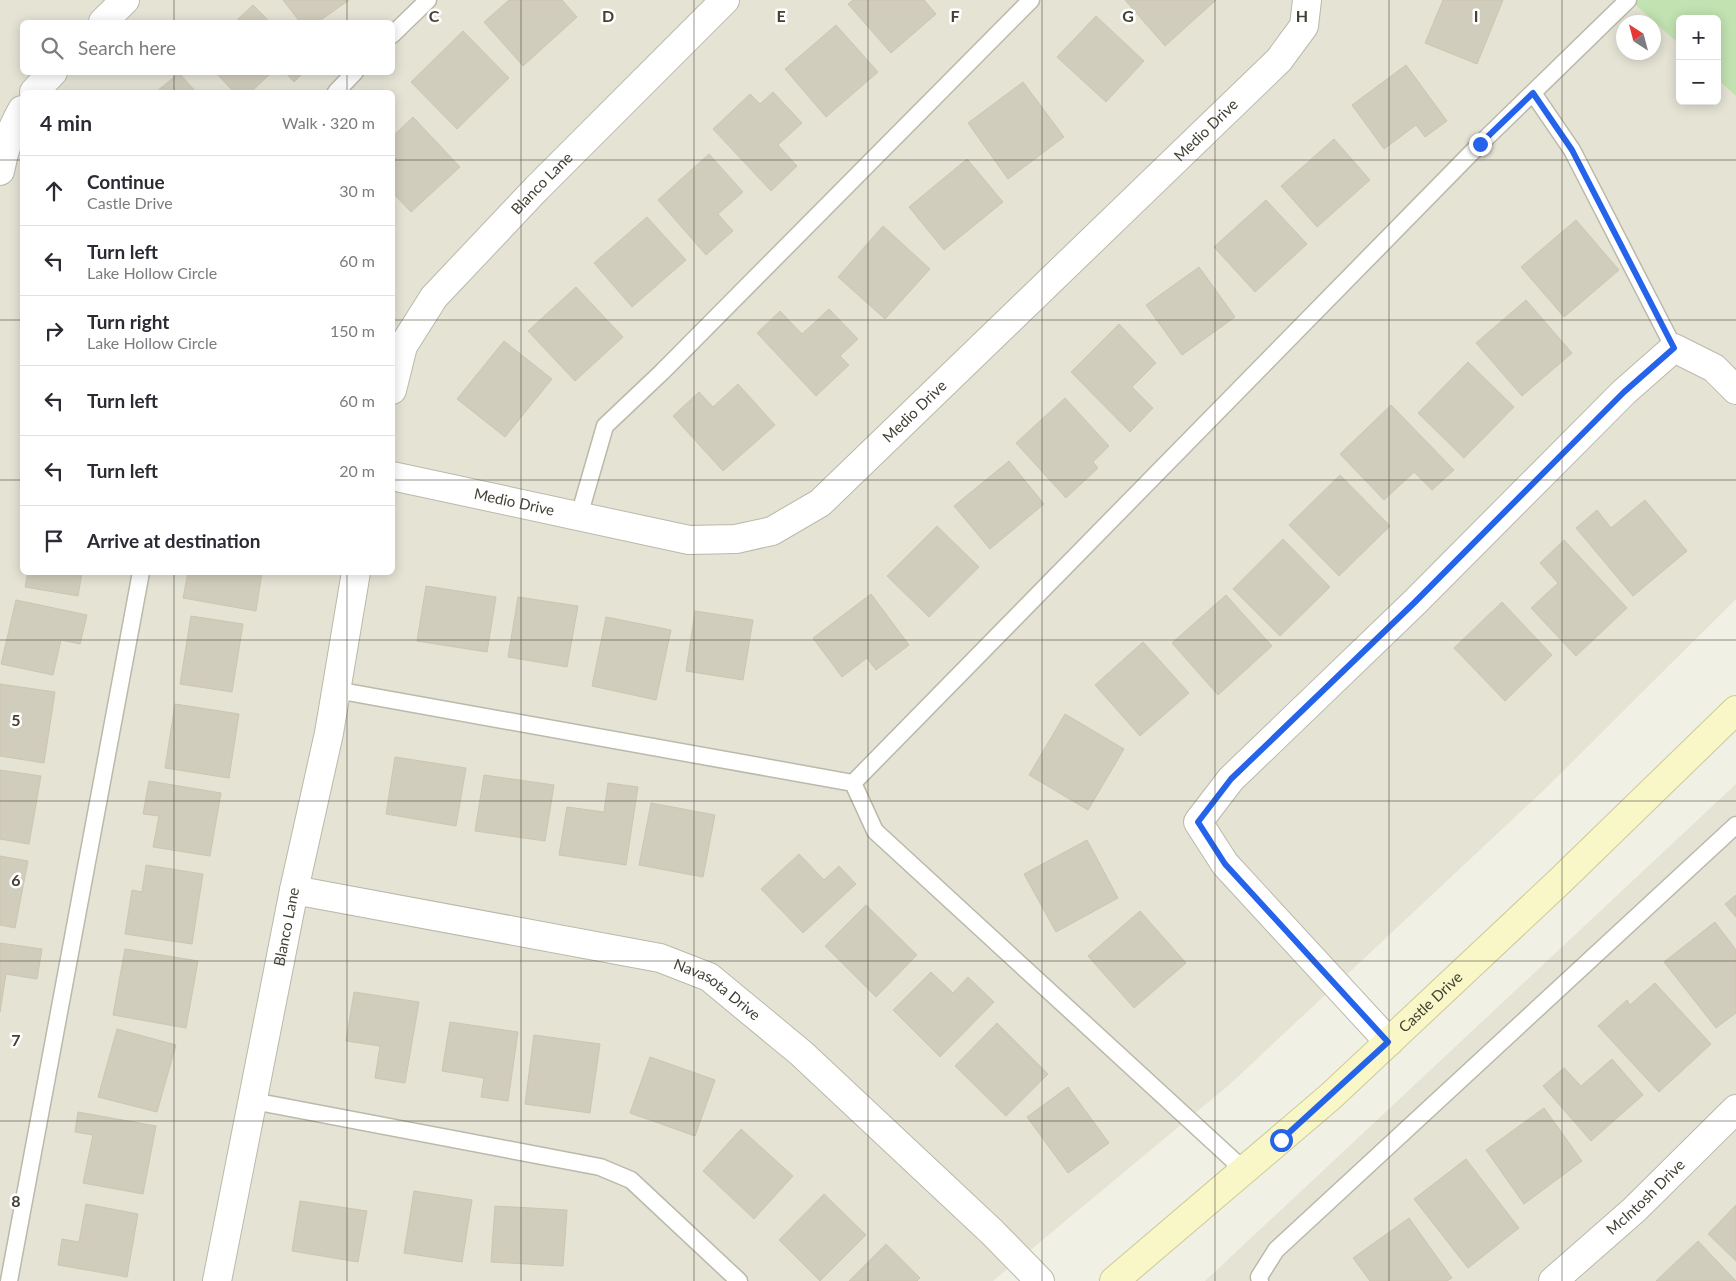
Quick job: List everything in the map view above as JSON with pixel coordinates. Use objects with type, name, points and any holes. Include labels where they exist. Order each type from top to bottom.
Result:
[{"type":"main road","name":"Castle Drive","points":[[1114,1281],[1331,1096],[1561,880],[1736,710]]},
{"type":"street","points":[[105,20],[125,0]]},
{"type":"street","name":"Blanco Lane","points":[[395,378],[403,346],[434,297],[537,188],[725,0]]},
{"type":"street","name":"Medio Drive","points":[[395,477],[689,540],[736,539],[772,531],[820,502],[1279,60],[1304,26],[1307,0]]},
{"type":"street","points":[[36,90],[50,75]]},
{"type":"street","points":[[0,171],[3,154],[20,113]]},
{"type":"street","points":[[1388,1042],[1225,864],[1198,822],[1231,779],[1414,603],[1624,392],[1674,348],[1714,368],[1736,390]]},
{"type":"street","name":"Blanco Lane","points":[[217,1281],[294,890],[336,690],[355,575]]},
{"type":"street","name":"Navasota Drive","points":[[294,890],[660,958],[709,978],[801,1053],[992,1232],[1040,1281]]},
{"type":"street","name":"McIntosh Drive","points":[[1553,1281],[1634,1210],[1736,1109]]},
{"type":"lane","points":[[395,32],[428,0]]},
{"type":"lane","points":[[579,516],[605,426],[662,372],[1031,0]]},
{"type":"lane","points":[[853,783],[1044,586],[1533,93],[1628,0]]},
{"type":"lane","points":[[338,90],[353,75]]},
{"type":"lane","points":[[1533,93],[1572,150],[1674,348]]},
{"type":"lane","points":[[9,1281],[140,575]]},
{"type":"lane","points":[[336,690],[853,783]]},
{"type":"lane","points":[[853,783],[875,831],[1245,1171]]},
{"type":"lane","points":[[1260,1281],[1260,1277],[1276,1250],[1736,825]]},
{"type":"lane","points":[[253,1101],[600,1167],[631,1180],[739,1281]]},
{"type":"shaded area","points":[[0,0],[1630,0],[1647,15],[1616,15],[1616,60],[1661,60],[1661,28],[1676,41],[1676,105],[1721,105],[1721,83],[1736,96],[1736,599],[1544,790],[1229,1085],[993,1281],[0,1281]]},
{"type":"shaded area","points":[[1736,784],[1736,1281],[1205,1281]]},
{"type":"green space","points":[[1630,0],[1736,0],[1736,96],[1721,83],[1721,15],[1676,15],[1676,41],[1661,28],[1661,15],[1647,15]]},
{"type":"building","points":[[283,0],[349,0],[321,20],[298,20]]},
{"type":"building","points":[[509,0],[562,0],[577,17],[523,66],[484,22]]},
{"type":"building","points":[[853,0],[924,0],[936,14],[891,53],[848,4]]},
{"type":"building","points":[[1125,0],[1216,0],[1165,46]]},
{"type":"building","points":[[1443,0],[1503,0],[1477,64],[1425,43]]},
{"type":"building","points":[[253,5],[268,20],[237,20]]},
{"type":"building","points":[[1096,16],[1144,61],[1106,102],[1057,57]]},
{"type":"building","points":[[836,25],[878,72],[826,117],[785,69]]},
{"type":"building","points":[[463,31],[509,78],[457,129],[411,82]]},
{"type":"building","points":[[1406,65],[1447,121],[1425,137],[1416,125],[1384,149],[1352,105]]},
{"type":"building","points":[[177,75],[181,75],[194,90],[158,90]]},
{"type":"building","points":[[218,75],[269,75],[253,90],[232,90]]},
{"type":"building","points":[[288,75],[301,75],[294,82]]},
{"type":"building","points":[[1023,82],[1064,137],[1008,179],[968,123]]},
{"type":"building","points":[[773,92],[802,123],[778,145],[797,166],[771,191],[713,129],[750,94],[760,104]]},
{"type":"building","points":[[413,117],[460,167],[411,212],[395,195],[395,134]]},
{"type":"building","points":[[1334,139],[1370,180],[1317,227],[1281,186]]},
{"type":"building","points":[[709,154],[743,192],[718,214],[733,231],[706,255],[658,200]]},
{"type":"building","points":[[967,159],[1003,202],[944,250],[909,207]]},
{"type":"building","points":[[1266,200],[1307,244],[1255,292],[1214,247]]},
{"type":"building","points":[[647,217],[686,260],[632,307],[594,263]]},
{"type":"building","points":[[1576,220],[1619,270],[1564,317],[1521,267]]},
{"type":"building","points":[[883,226],[930,269],[885,319],[838,277]]},
{"type":"building","points":[[1199,267],[1235,317],[1182,355],[1146,305]]},
{"type":"building","points":[[576,287],[623,337],[575,381],[528,331]]},
{"type":"building","points":[[1526,300],[1572,353],[1522,396],[1476,343]]},
{"type":"building","points":[[829,309],[858,339],[840,356],[849,365],[816,396],[757,333],[780,311],[802,334]]},
{"type":"building","points":[[1119,324],[1156,363],[1132,387],[1153,408],[1130,432],[1071,372]]},
{"type":"building","points":[[504,341],[552,379],[505,437],[457,399]]},
{"type":"building","points":[[1468,362],[1514,407],[1464,458],[1418,413]]},
{"type":"building","points":[[738,384],[775,425],[723,471],[673,416],[699,392],[713,407]]},
{"type":"building","points":[[1065,398],[1109,446],[1093,462],[1098,468],[1066,498],[1016,443]]},
{"type":"building","points":[[1391,405],[1454,470],[1432,490],[1414,472],[1384,500],[1340,454]]},
{"type":"building","points":[[1009,461],[1044,504],[990,549],[954,506]]},
{"type":"building","points":[[1340,475],[1390,526],[1339,576],[1289,525]]},
{"type":"building","points":[[1645,500],[1687,551],[1633,596],[1576,528],[1597,510],[1611,528]]},
{"type":"building","points":[[937,526],[979,567],[929,617],[887,576]]},
{"type":"building","points":[[1283,539],[1330,587],[1280,636],[1233,589]]},
{"type":"building","points":[[1564,540],[1627,608],[1576,656],[1531,608],[1558,583],[1540,563]]},
{"type":"building","points":[[27,575],[82,575],[78,596],[25,587]]},
{"type":"building","points":[[187,575],[262,575],[256,611],[183,598]]},
{"type":"building","points":[[426,586],[496,597],[487,652],[417,641]]},
{"type":"building","points":[[871,594],[909,645],[876,670],[867,658],[842,677],[813,638]]},
{"type":"building","points":[[1226,595],[1272,646],[1218,695],[1172,643]]},
{"type":"building","points":[[518,597],[578,606],[567,667],[508,657]]},
{"type":"building","points":[[16,600],[87,615],[80,644],[61,640],[53,675],[1,664]]},
{"type":"building","points":[[1502,602],[1552,655],[1505,701],[1454,648]]},
{"type":"building","points":[[695,611],[753,620],[743,680],[686,671]]},
{"type":"building","points":[[191,616],[243,624],[232,692],[180,684]]},
{"type":"building","points":[[606,617],[671,630],[656,700],[592,686]]},
{"type":"building","points":[[1143,642],[1189,693],[1140,736],[1095,685]]},
{"type":"building","points":[[0,684],[55,692],[44,763],[0,756]]},
{"type":"building","points":[[175,704],[239,714],[229,778],[165,768]]},
{"type":"building","points":[[1065,714],[1124,749],[1088,810],[1029,775]]},
{"type":"building","points":[[395,757],[466,768],[456,826],[386,814]]},
{"type":"building","points":[[0,770],[41,776],[29,844],[0,839]]},
{"type":"building","points":[[484,775],[554,785],[545,841],[475,831]]},
{"type":"building","points":[[149,781],[221,793],[210,856],[153,847],[159,816],[143,814]]},
{"type":"building","points":[[608,783],[638,787],[626,865],[559,855],[567,807],[604,812]]},
{"type":"building","points":[[651,803],[715,815],[703,877],[639,865]]},
{"type":"building","points":[[1087,840],[1118,898],[1056,932],[1024,874]]},
{"type":"building","points":[[799,854],[824,880],[839,866],[856,884],[803,933],[761,889]]},
{"type":"building","points":[[0,856],[28,861],[15,928],[0,925]]},
{"type":"building","points":[[146,865],[203,874],[192,944],[125,934],[132,890],[142,892]]},
{"type":"building","points":[[1736,895],[1736,917],[1725,904]]},
{"type":"building","points":[[866,905],[917,955],[876,997],[825,946]]},
{"type":"building","points":[[1140,911],[1186,963],[1134,1008],[1088,956]]},
{"type":"building","points":[[1715,922],[1736,950],[1736,1013],[1716,1028],[1664,962]]},
{"type":"building","points":[[0,943],[42,949],[37,979],[6,974],[0,1012]]},
{"type":"building","points":[[125,949],[198,961],[186,1028],[113,1015]]},
{"type":"building","points":[[931,972],[953,993],[968,977],[994,1002],[940,1057],[893,1010]]},
{"type":"building","points":[[1655,983],[1711,1044],[1659,1092],[1598,1026],[1627,1000],[1630,1005]]},
{"type":"building","points":[[354,992],[419,1002],[405,1083],[375,1078],[380,1046],[346,1041]]},
{"type":"building","points":[[450,1022],[518,1032],[508,1101],[481,1097],[484,1078],[442,1071]]},
{"type":"building","points":[[997,1023],[1048,1074],[1006,1116],[955,1066]]},
{"type":"building","points":[[117,1029],[176,1045],[157,1112],[98,1097]]},
{"type":"building","points":[[534,1035],[600,1044],[590,1113],[525,1104]]},
{"type":"building","points":[[650,1057],[715,1080],[695,1136],[630,1113]]},
{"type":"building","points":[[1612,1059],[1643,1095],[1591,1141],[1543,1086],[1564,1068],[1581,1086]]},
{"type":"building","points":[[1068,1087],[1109,1143],[1068,1173],[1027,1117]]},
{"type":"building","points":[[1544,1108],[1582,1161],[1524,1204],[1486,1150]]},
{"type":"building","points":[[78,1112],[156,1126],[143,1194],[83,1183],[93,1135],[75,1132]]},
{"type":"building","points":[[741,1129],[793,1176],[754,1219],[703,1171]]},
{"type":"building","points":[[1466,1159],[1519,1228],[1468,1268],[1414,1199]]},
{"type":"building","points":[[414,1191],[472,1200],[462,1262],[404,1253]]},
{"type":"building","points":[[824,1194],[866,1235],[820,1281],[779,1240]]},
{"type":"building","points":[[300,1201],[367,1211],[358,1262],[292,1251]]},
{"type":"building","points":[[86,1204],[138,1214],[127,1277],[58,1265],[62,1239],[79,1242]]},
{"type":"building","points":[[1736,1205],[1736,1261],[1708,1234]]},
{"type":"building","points":[[495,1206],[567,1210],[563,1266],[491,1262]]},
{"type":"building","points":[[1409,1218],[1452,1278],[1447,1281],[1370,1281],[1353,1258]]},
{"type":"building","points":[[1698,1241],[1736,1281],[1656,1281]]},
{"type":"building","points":[[886,1244],[920,1278],[917,1281],[849,1281]]},
{"type":"route","points":[[1281,1140],[1388,1042],[1225,864],[1198,822],[1231,779],[1414,603],[1624,392],[1674,348],[1572,150],[1533,93],[1480,144]]}]
